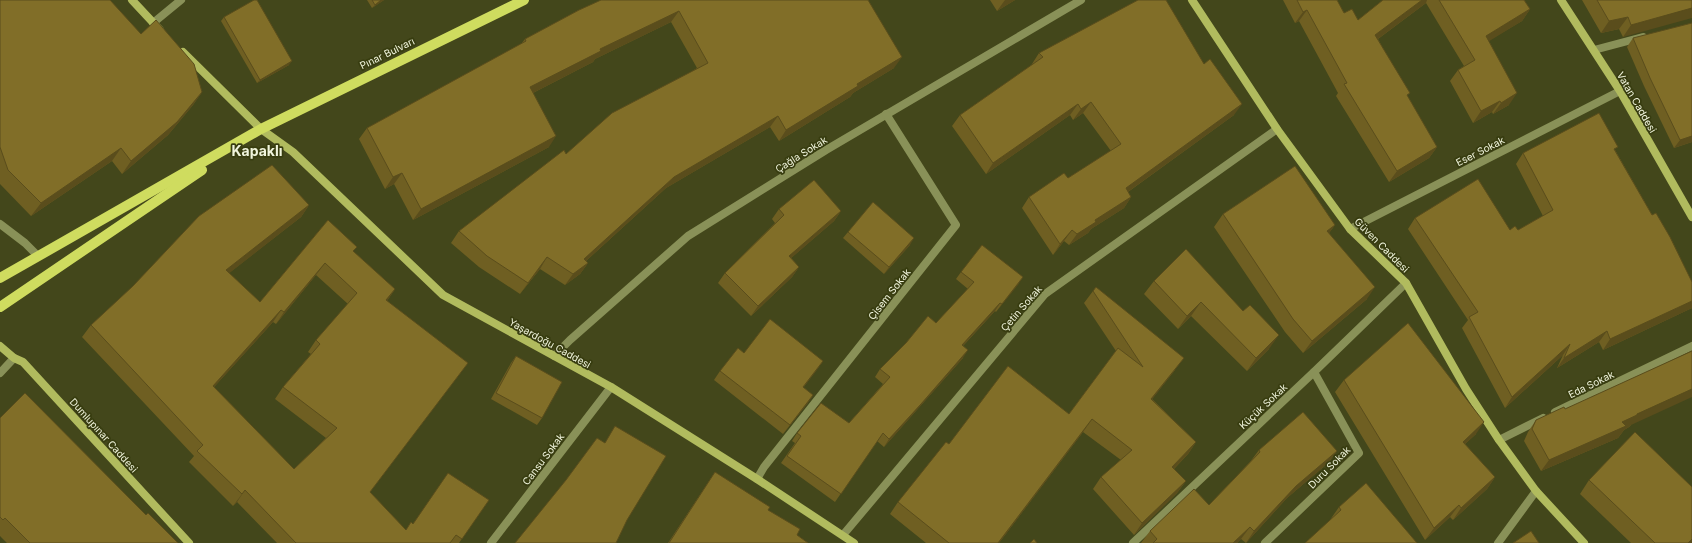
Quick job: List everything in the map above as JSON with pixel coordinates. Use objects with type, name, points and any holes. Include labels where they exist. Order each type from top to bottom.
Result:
[{"type":"main road","name":"Pınar Bulvarı","points":[[262,129],[524,0]]},
{"type":"main road","points":[[0,278],[262,129]]},
{"type":"main road","points":[[0,307],[262,129]]},
{"type":"street","points":[[132,0],[164,34]]},
{"type":"street","points":[[153,23],[181,0]]},
{"type":"street","name":"Çağla Sokak","points":[[554,356],[688,236],[886,114],[1029,32],[1081,0]]},
{"type":"street","name":"Güven Caddesi","points":[[1192,0],[1277,129],[1350,229],[1406,283],[1466,389],[1499,440],[1536,491],[1584,543]]},
{"type":"street","name":"Vatan Caddesi","points":[[1561,0],[1620,91],[1692,217]]},
{"type":"street","points":[[1594,50],[1654,34]]},
{"type":"street","name":"Yaşardoğu Caddesi","points":[[175,44],[262,129],[293,152],[443,295],[611,387],[757,479],[854,543]]},
{"type":"street","name":"Eser Sokak","points":[[1350,229],[1620,91]]},
{"type":"street","name":"Çisem Sokak","points":[[757,479],[764,467],[956,225],[886,114]]},
{"type":"street","name":"Çetin Sokak","points":[[843,535],[1045,294],[1277,129]]},
{"type":"street","points":[[0,224],[26,243],[38,256]]},
{"type":"street","name":"Küçük Sokak","points":[[1133,543],[1406,283]]},
{"type":"street","name":"Dumlupınar Caddesi","points":[[0,346],[14,358],[23,362],[189,543]]},
{"type":"street","name":"Eda Sokak","points":[[1499,440],[1692,346]]},
{"type":"street","points":[[0,373],[14,358]]},
{"type":"street","name":"Duru Sokak","points":[[1265,543],[1359,453],[1314,372]]},
{"type":"street","name":"Cansu Sokak","points":[[491,543],[611,387]]},
{"type":"street","points":[[1498,543],[1536,491]]},
{"type":"building","points":[[0,0],[110,0],[141,34],[156,20],[194,64],[202,92],[177,122],[131,161],[121,148],[41,203],[8,170],[0,147]]},
{"type":"building","points":[[254,0],[257,0],[292,61],[260,80],[224,17]]},
{"type":"building","points":[[372,0],[381,0],[375,5]]},
{"type":"building","points":[[601,0],[868,0],[902,57],[786,130],[778,116],[674,177],[584,259],[588,263],[573,274],[547,257],[528,283],[487,256],[459,231],[564,150],[566,154],[612,113],[708,63],[679,11],[600,49],[601,51],[530,87],[556,136],[421,209],[402,173],[393,177],[367,128],[526,41],[525,39]]},
{"type":"building","points":[[1138,0],[1166,0],[1204,64],[1210,59],[1242,104],[1126,188],[1131,197],[1095,220],[1096,222],[1077,234],[1072,230],[1060,244],[1029,197],[1064,173],[1068,178],[1121,144],[1091,102],[1081,109],[1078,104],[993,163],[960,115],[1043,57],[1039,53]]},
{"type":"building","points":[[1297,0],[1337,0],[1344,13],[1352,9],[1358,20],[1383,0],[1422,0],[1375,35],[1410,93],[1407,95],[1437,147],[1397,171],[1344,84],[1347,83],[1307,10],[1303,12]]},
{"type":"building","points":[[1439,0],[1524,0],[1530,9],[1486,36],[1517,93],[1501,103],[1500,101],[1481,111],[1458,70],[1475,60]]},
{"type":"building","points":[[1597,0],[1692,0],[1692,8],[1631,25],[1628,17],[1609,21]]},
{"type":"building","points":[[1692,23],[1692,136],[1680,140],[1650,78],[1633,38]]},
{"type":"building","points":[[1599,113],[1618,147],[1614,149],[1652,215],[1656,213],[1670,237],[1692,282],[1692,301],[1610,339],[1607,331],[1564,358],[1570,344],[1512,397],[1469,317],[1478,312],[1415,218],[1478,179],[1510,230],[1515,226],[1518,230],[1553,210],[1523,153]]},
{"type":"building","points":[[272,165],[309,205],[226,270],[260,302],[328,220],[357,247],[353,251],[395,289],[386,300],[468,363],[370,492],[406,530],[411,522],[413,524],[448,473],[489,500],[462,539],[456,535],[450,543],[296,543],[245,490],[242,494],[197,451],[203,445],[91,325],[133,286],[199,216]],"holes":[[[325,263],[357,293],[316,340],[320,344],[283,387],[337,428],[294,469],[213,386],[281,310],[284,312]]]},
{"type":"building","points":[[1295,166],[1335,225],[1327,231],[1375,287],[1312,341],[1293,319],[1223,214]]},
{"type":"building","points":[[814,180],[841,211],[789,256],[799,267],[758,306],[725,273],[784,215],[779,209]]},
{"type":"building","points":[[873,202],[914,238],[889,267],[848,232]]},
{"type":"building","points":[[982,245],[1023,277],[1002,304],[1000,303],[962,345],[968,350],[921,404],[889,439],[883,433],[841,494],[787,456],[801,436],[797,433],[821,403],[849,423],[890,377],[880,369],[906,343],[928,316],[936,323],[974,282],[961,272]]},
{"type":"building","points":[[1186,249],[1243,311],[1250,305],[1279,335],[1256,358],[1201,302],[1187,316],[1154,281]]},
{"type":"building","points":[[1096,287],[1184,358],[1151,399],[1196,442],[1172,467],[1186,481],[1142,523],[1101,477],[1132,450],[1092,419],[998,543],[949,543],[898,502],[946,442],[949,444],[1008,366],[1069,414],[1118,348],[1143,367],[1093,291]]},
{"type":"building","points":[[770,319],[823,361],[803,387],[813,395],[790,425],[720,371],[738,348],[744,353]]},
{"type":"building","points":[[1408,323],[1484,422],[1463,442],[1495,477],[1461,508],[1459,505],[1434,528],[1344,380]]},
{"type":"building","points":[[1692,351],[1692,389],[1622,422],[1626,426],[1549,460],[1532,429],[1536,420],[1564,407],[1565,409]]},
{"type":"building","points":[[516,356],[562,382],[542,418],[496,393]]},
{"type":"building","points":[[25,393],[146,515],[148,513],[178,543],[30,543],[5,518],[3,520],[0,517],[0,418]]},
{"type":"building","points":[[1303,412],[1337,451],[1296,486],[1254,531],[1250,527],[1233,543],[1153,543],[1157,539],[1150,531],[1194,489],[1209,505],[1260,452],[1259,450]]},
{"type":"building","points":[[615,426],[666,456],[627,520],[616,543],[515,543],[566,480],[597,438],[605,443]]},
{"type":"building","points":[[1635,432],[1692,487],[1692,539],[1688,543],[1655,543],[1589,480]]},
{"type":"building","points":[[715,472],[770,507],[768,510],[800,529],[797,535],[808,543],[669,543]]},
{"type":"building","points":[[1366,483],[1417,543],[1305,543],[1341,510],[1339,507]]},
{"type":"building","points":[[1531,531],[1539,543],[1513,543]]},
{"type":"building","points":[[1034,539],[1037,543],[1030,543]]},
{"type":"district","name":"Kapaklı","points":[[257,151]]}]
